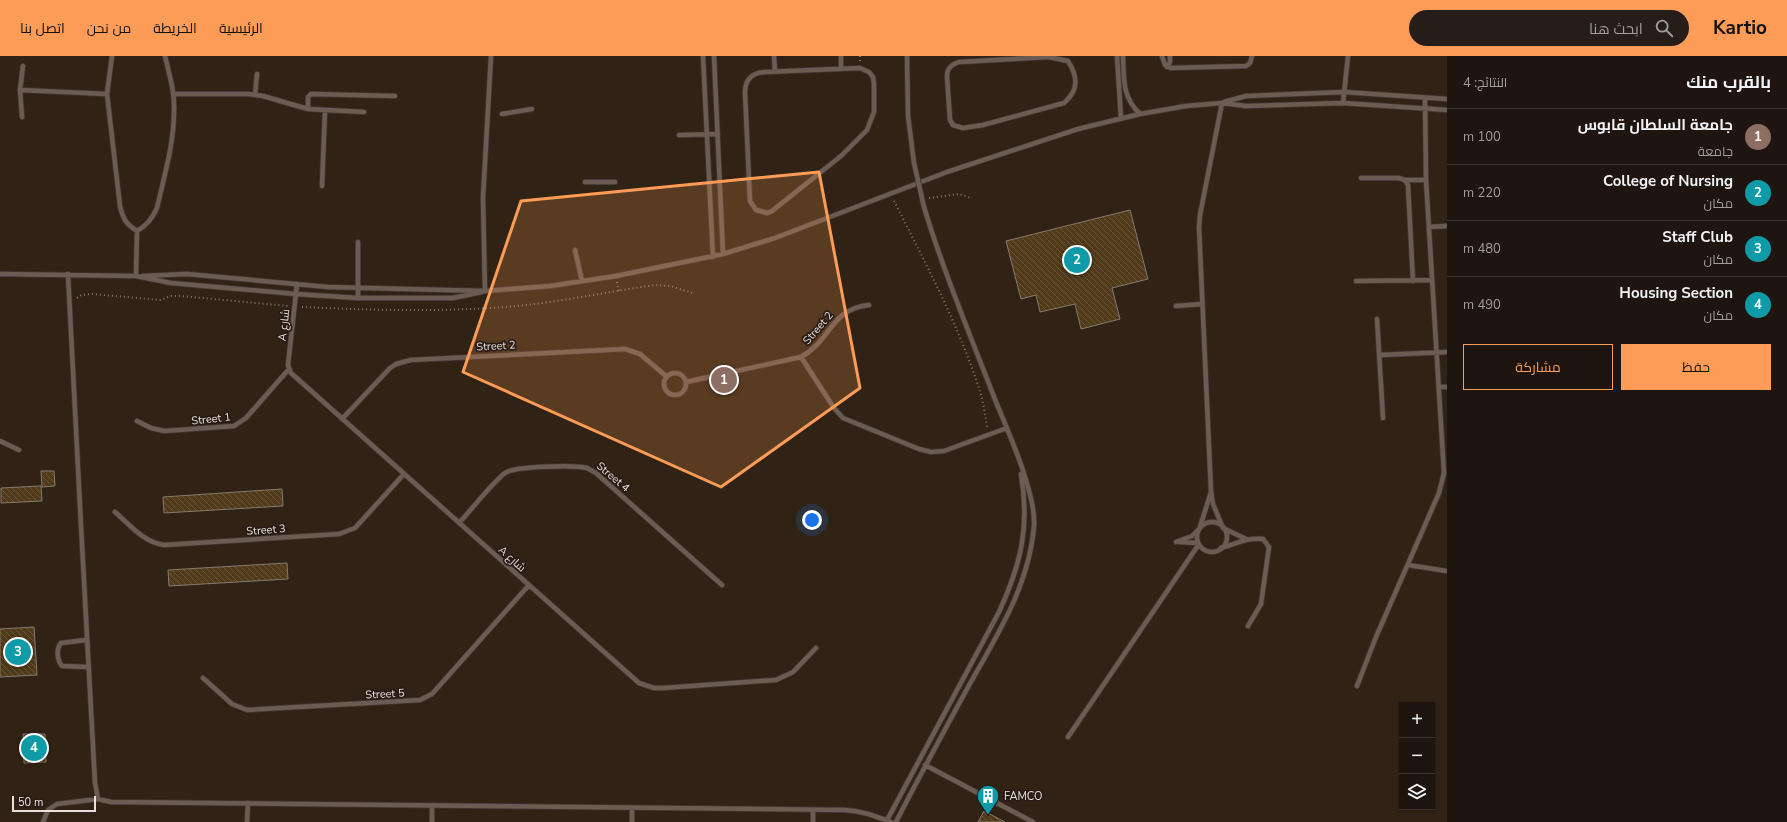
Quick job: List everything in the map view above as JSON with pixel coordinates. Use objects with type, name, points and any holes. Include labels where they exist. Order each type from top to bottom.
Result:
[{"type":"lane","points":[[112,56],[107,94],[122,216],[128,226],[137,231]]},
{"type":"lane","points":[[137,231],[149,222],[157,208],[174,126],[174,94],[166,56]]},
{"type":"lane","points":[[485,291],[483,198],[491,56]]},
{"type":"lane","points":[[703,56],[713,257]]},
{"type":"lane","points":[[714,56],[724,254]]},
{"type":"lane","points":[[774,56],[775,72]]},
{"type":"lane","points":[[841,56],[841,69]]},
{"type":"lane","points":[[896,822],[925,765],[1008,615],[1021,587],[1030,556],[1034,524],[1030,493],[1007,428],[939,257],[924,207],[914,163],[908,116],[907,56]]},
{"type":"lane","points":[[978,56],[979,62]]},
{"type":"lane","points":[[1044,56],[1059,58],[1068,61],[1074,71],[1075,88],[1072,96],[1064,103],[983,125],[963,128],[958,127],[950,120],[947,72],[953,64],[959,62],[979,62],[1044,56]]},
{"type":"lane","points":[[1117,56],[1121,118]]},
{"type":"lane","points":[[1123,56],[1125,91],[1128,100],[1140,114]]},
{"type":"lane","points":[[1162,56],[1163,62],[1167,66],[1246,66],[1250,63],[1252,56]]},
{"type":"lane","points":[[1167,66],[1170,62],[1170,56]]},
{"type":"lane","points":[[1343,103],[1348,56]]},
{"type":"lane","points":[[22,117],[20,90],[23,66]]},
{"type":"lane","points":[[860,68],[869,72],[873,77],[874,112],[867,130],[841,156],[772,211],[761,212],[752,206],[750,201],[745,85],[750,77],[757,73],[775,72],[860,68]]},
{"type":"lane","points":[[255,95],[257,74]]},
{"type":"lane","points":[[20,90],[107,94]]},
{"type":"lane","points":[[0,274],[143,276],[158,274],[187,274],[358,288],[485,291],[518,290],[582,281],[724,254],[775,238],[946,172],[1042,140],[1140,114],[1186,106],[1222,103],[1246,96],[1344,92],[1447,99]]},
{"type":"lane","points":[[174,94],[255,95],[308,109],[364,112]]},
{"type":"lane","points":[[308,109],[308,97],[311,94],[395,96]]},
{"type":"lane","points":[[1357,686],[1376,637],[1442,483],[1444,462],[1426,180],[1425,98]]},
{"type":"lane","points":[[1222,103],[1246,106],[1343,103],[1447,110]]},
{"type":"lane","points":[[1221,548],[1226,540],[1224,529],[1218,516],[1211,491],[1202,304],[1200,215],[1222,103]]},
{"type":"lane","points":[[502,114],[532,109]]},
{"type":"lane","points":[[322,186],[325,111]]},
{"type":"lane","points":[[679,135],[718,134]]},
{"type":"lane","points":[[1361,178],[1426,180]]},
{"type":"lane","points":[[1405,180],[1408,186],[1413,281]]},
{"type":"lane","points":[[585,182],[615,182]]},
{"type":"lane","points":[[1429,227],[1447,226]]},
{"type":"lane","points":[[136,276],[137,231]]},
{"type":"lane","points":[[358,242],[358,298]]},
{"type":"lane","points":[[575,250],[582,281]]},
{"type":"lane","points":[[68,274],[84,560],[86,640],[95,783],[98,799]]},
{"type":"lane","points":[[143,276],[172,283],[358,298],[452,298],[469,296],[485,291]]},
{"type":"lane","points":[[1356,281],[1432,280]]},
{"type":"lane","name":"A شارع","points":[[297,284],[289,369],[294,376],[639,683],[654,688],[776,680],[793,672],[816,648]]},
{"type":"lane","points":[[1176,306],[1202,304]]},
{"type":"lane","name":"Street 2","points":[[686,382],[801,357],[813,350],[842,314],[850,309],[869,305]]},
{"type":"lane","points":[[1377,320],[1383,418]]},
{"type":"lane","name":"Street 2","points":[[342,419],[390,368],[396,364],[411,360],[625,349],[640,354],[666,376]]},
{"type":"lane","points":[[1380,355],[1447,352]]},
{"type":"lane","points":[[801,357],[834,408],[843,418],[919,449],[931,452],[944,451],[1007,428]]},
{"type":"lane","name":"Street 1","points":[[137,421],[151,428],[164,431],[234,426],[246,418],[289,369]]},
{"type":"lane","points":[[673,373],[678,373],[686,382],[685,390],[674,396],[670,395],[664,388],[663,384],[666,376],[673,373]]},
{"type":"lane","points":[[1439,387],[1447,387]]},
{"type":"lane","points":[[0,441],[19,450]]},
{"type":"lane","points":[[44,822],[48,810],[57,804],[98,799],[111,802],[860,811],[873,814],[888,821],[999,612],[1012,584],[1021,554],[1025,524],[1024,493],[1019,463]]},
{"type":"lane","name":"Street 4","points":[[459,523],[501,477],[510,470],[521,468],[587,468],[596,473],[722,585]]},
{"type":"lane","name":"Street 3","points":[[115,512],[142,536],[156,544],[164,545],[339,534],[355,528],[404,474]]},
{"type":"lane","points":[[1068,737],[1198,543],[1199,530],[1211,491]]},
{"type":"lane","points":[[1246,539],[1224,529],[1214,522],[1208,522],[1192,536],[1176,542],[1198,543],[1202,548],[1211,551],[1246,539],[1263,539],[1269,547],[1261,604],[1248,626]]},
{"type":"lane","points":[[1408,565],[1447,571]]},
{"type":"lane","name":"Street 5","points":[[203,678],[232,704],[247,710],[420,700],[432,694],[529,585]]},
{"type":"lane","points":[[86,640],[61,643],[58,651],[58,661],[62,666],[88,667]]},
{"type":"lane","points":[[925,765],[1033,822]]},
{"type":"lane","points":[[247,822],[248,803]]},
{"type":"lane","points":[[432,806],[432,822]]},
{"type":"lane","points":[[632,808],[632,822]]},
{"type":"lane","points":[[813,810],[813,822]]},
{"type":"path","points":[[890,194],[941,292],[979,389],[989,434]]},
{"type":"path","points":[[933,197],[959,194],[971,198]]},
{"type":"highlighted area","points":[[819,172],[860,388],[721,487],[463,372],[521,201]]},
{"type":"shaded area","points":[[0,56],[1447,56],[1447,822],[0,822]]},
{"type":"building","points":[[1130,210],[1148,279],[1112,288],[1120,319],[1081,329],[1075,304],[1040,312],[1036,295],[1021,299],[1006,241]]},
{"type":"building","points":[[41,471],[54,471],[55,486],[42,487]]},
{"type":"building","points":[[41,486],[42,501],[1,503],[1,488]]},
{"type":"building","points":[[282,489],[283,506],[164,513],[163,497]]},
{"type":"building","points":[[287,563],[288,579],[169,586],[168,570]]},
{"type":"building","points":[[34,627],[37,675],[0,677],[0,629]]},
{"type":"building","points":[[23,734],[45,734],[46,762],[24,763]]},
{"type":"building","name":"FAMCO","points":[[984,811],[1005,822],[978,822]]},
{"type":"place","name":"College of Nursing","points":[[1077,260]]},
{"type":"place","name":"جامعة السلطان قابوس","points":[[724,380]]},
{"type":"place","name":"Staff Club","points":[[18,652]]},
{"type":"place","name":"Housing Section","points":[[34,748]]},
{"type":"place","name":"FAMCO","points":[[988,816]]}]
